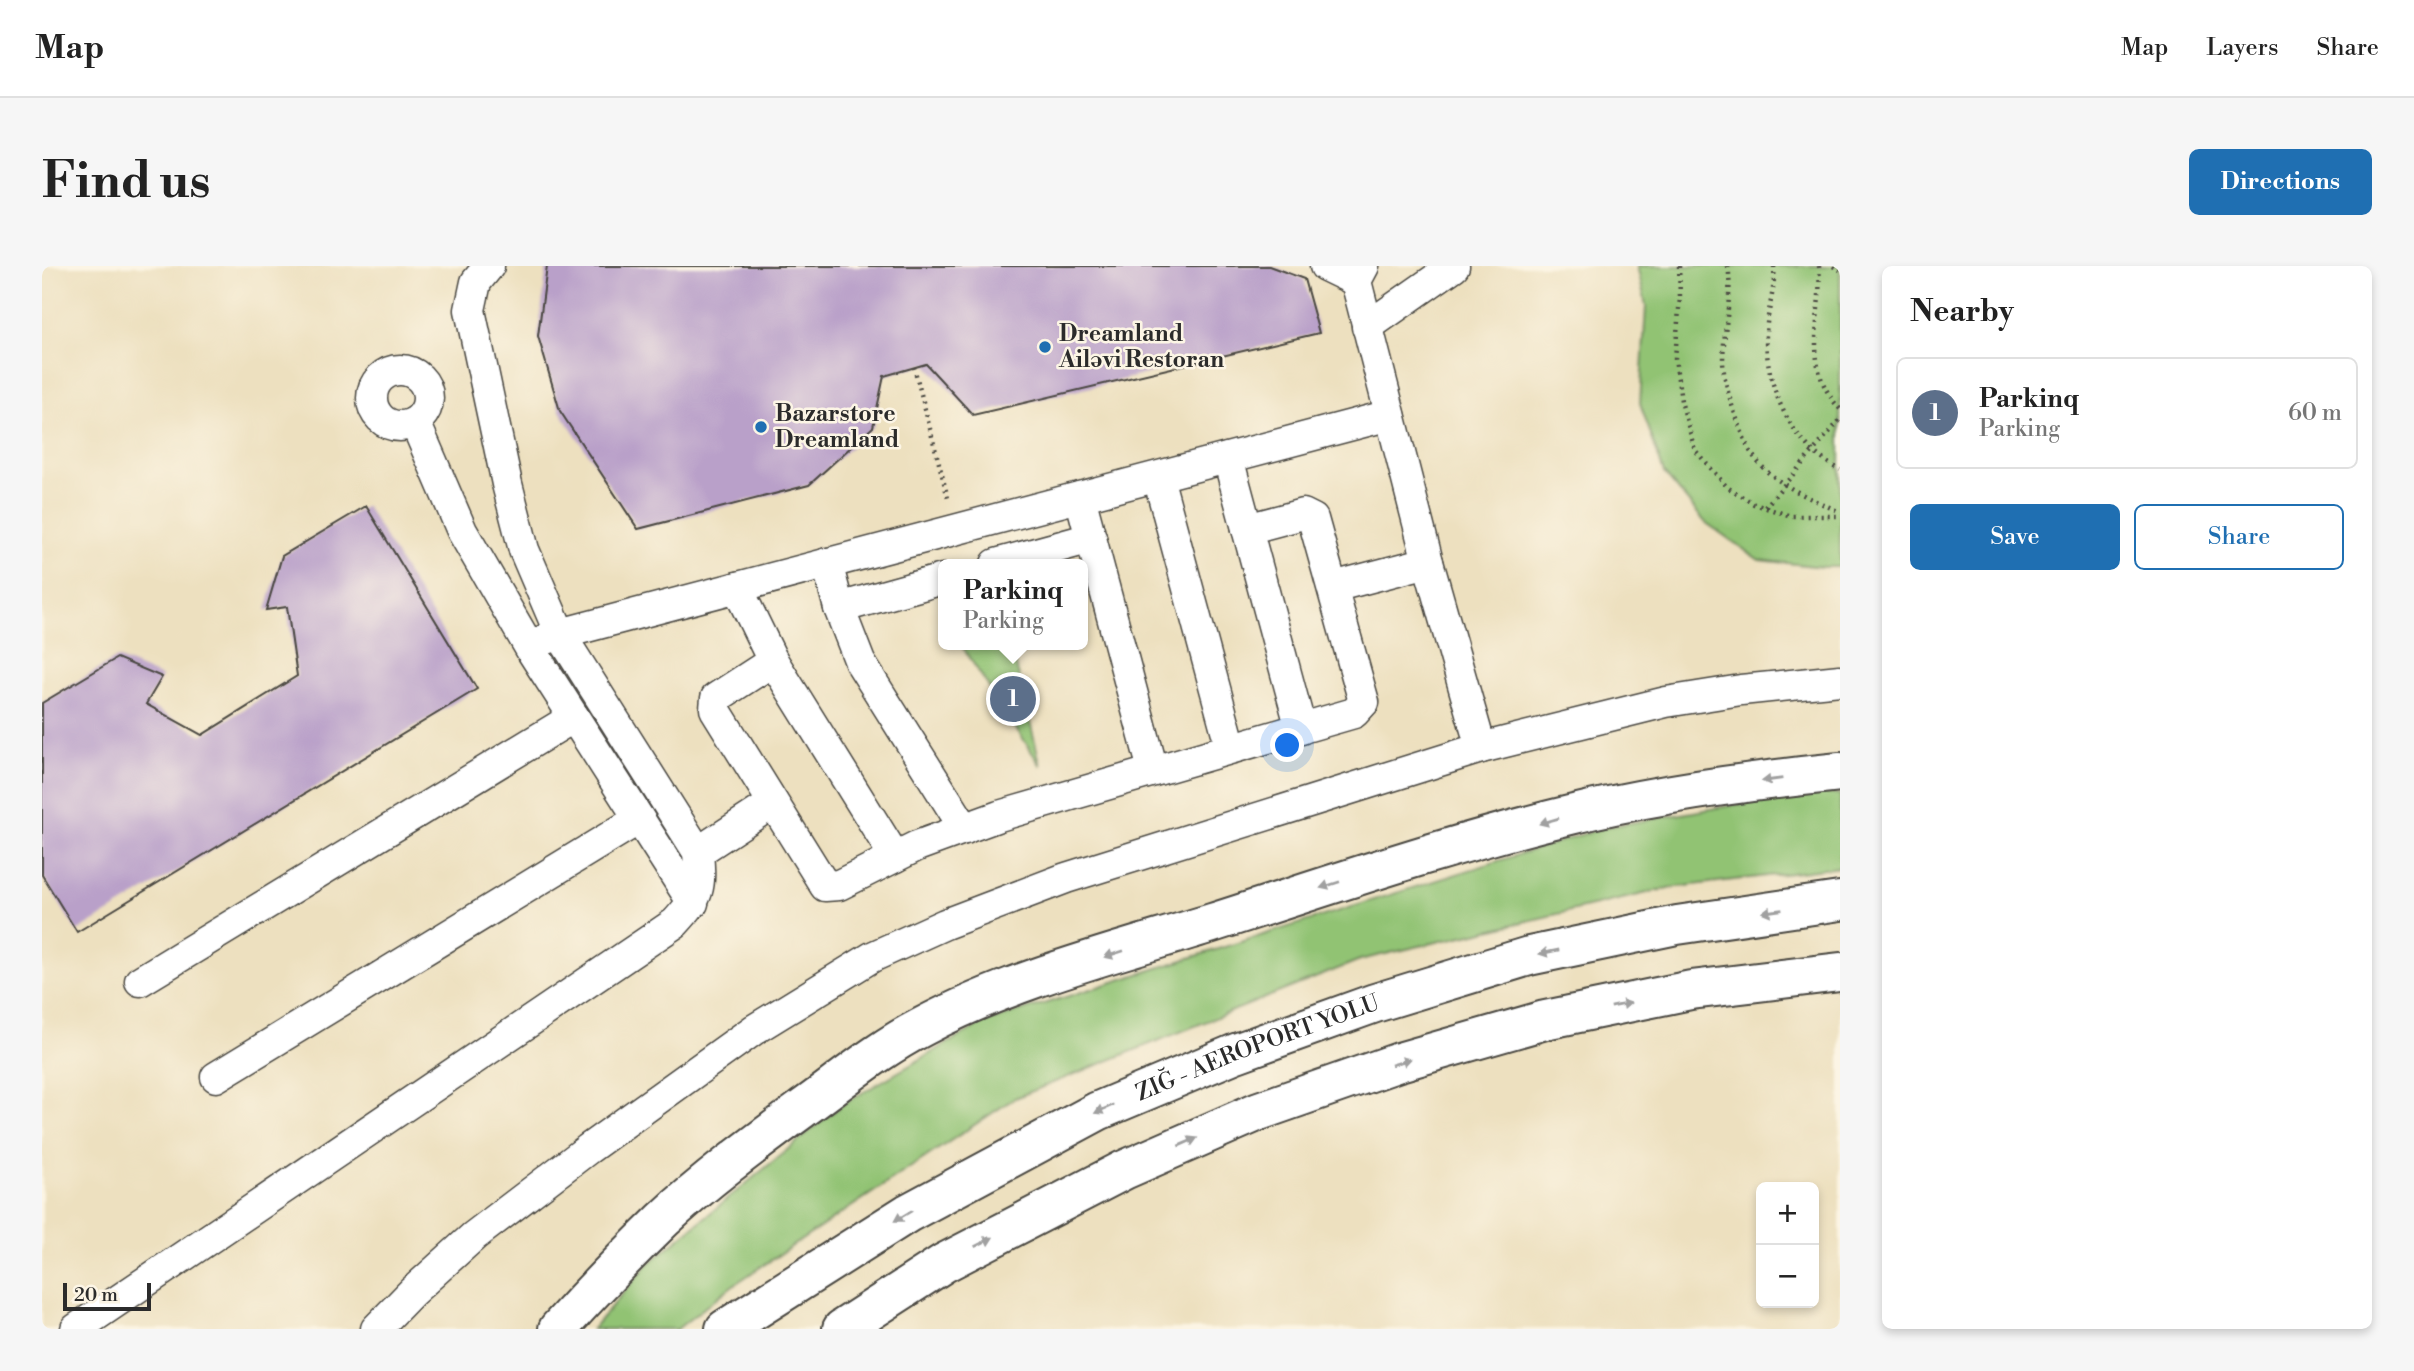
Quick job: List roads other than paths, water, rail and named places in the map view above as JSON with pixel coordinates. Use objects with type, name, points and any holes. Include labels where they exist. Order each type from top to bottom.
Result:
[{"type":"main road","points":[[558,1329],[665,1218],[750,1148],[877,1053],[922,1027],[979,1000],[1050,974],[1418,857],[1572,814],[1764,780],[1840,772]]},
{"type":"main road","points":[[725,1329],[908,1213],[1098,1111],[1236,1053],[1375,1003],[1529,956],[1677,925],[1840,901]]},
{"type":"main road","points":[[842,1329],[943,1263],[1124,1170],[1259,1111],[1399,1062],[1545,1020],[1691,990],[1840,972]]},
{"type":"street","points":[[76,1329],[675,923],[694,903],[700,880],[698,852],[552,637],[524,550],[470,310],[476,282],[489,266]]},
{"type":"street","points":[[1325,266],[1360,273],[1367,327],[1428,562],[1481,748]]},
{"type":"street","points":[[1367,327],[1454,266]]},
{"type":"street","points":[[552,637],[1390,415]]},
{"type":"street","points":[[415,422],[462,531],[531,650],[694,903]]},
{"type":"street","points":[[1228,458],[1301,729]]},
{"type":"street","points":[[1158,477],[1231,748]]},
{"type":"street","points":[[1080,497],[1153,770]]},
{"type":"street","points":[[773,661],[716,698],[715,709],[825,886],[839,885],[917,846],[999,816],[1354,713],[1364,702],[1313,519],[1303,514],[1247,529]]},
{"type":"street","points":[[1014,559],[1091,538]]},
{"type":"street","points":[[1334,587],[1428,562]]},
{"type":"street","points":[[827,564],[839,608],[860,662],[965,829]]},
{"type":"street","points":[[839,608],[938,580]]},
{"type":"street","points":[[737,587],[773,661],[895,858]]},
{"type":"street","points":[[376,1329],[412,1292],[474,1237],[588,1149],[755,1029],[872,957],[945,923],[1066,878],[1481,748],[1666,702],[1741,690],[1840,680]]},
{"type":"street","points":[[139,981],[574,717]]},
{"type":"street","points":[[698,852],[773,803]]},
{"type":"street","points":[[216,1077],[639,819]]},
{"type":"place","name":"Dreamland Ailəvi Restoran","points":[[1045,347]]},
{"type":"place","name":"Bazarstore Dreamland","points":[[761,427]]},
{"type":"place","name":"Parkinq","points":[[1013,699]]}]
